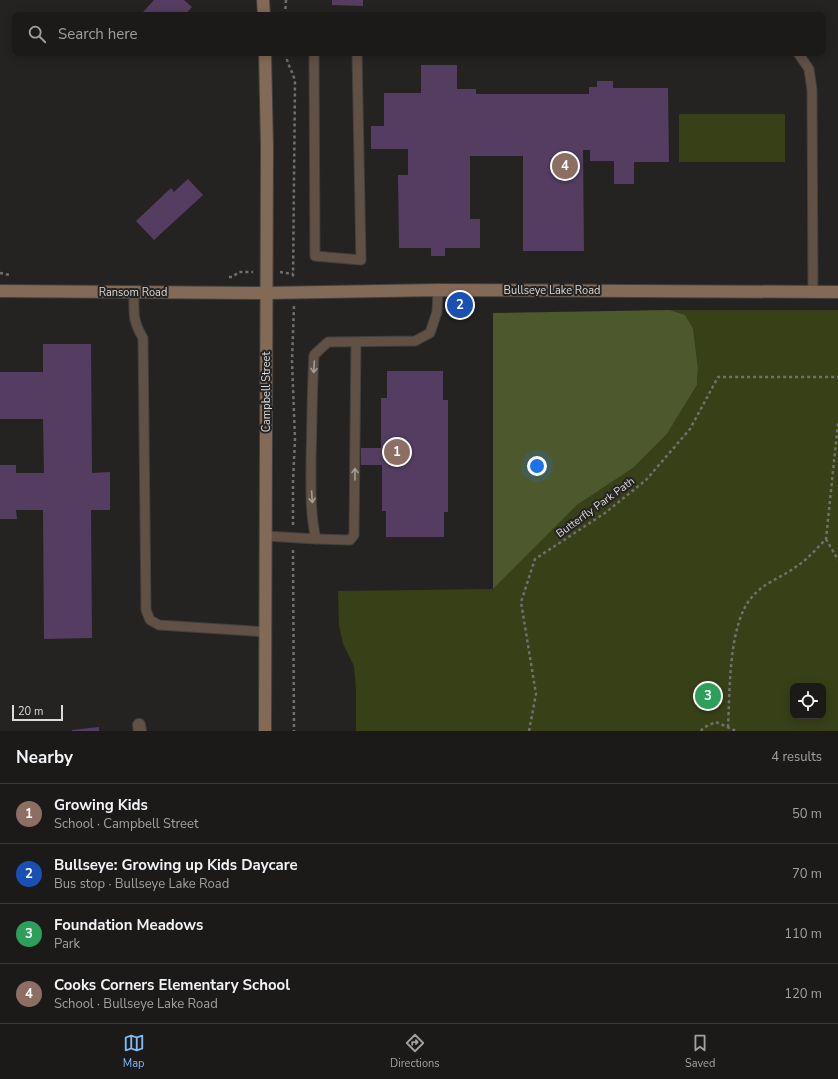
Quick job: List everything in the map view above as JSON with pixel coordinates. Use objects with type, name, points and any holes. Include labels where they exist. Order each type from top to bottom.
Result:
[{"type":"main road","points":[[263,0],[264,12]]},
{"type":"main road","name":"Campbell Street","points":[[265,56],[267,293],[265,731]]},
{"type":"main road","name":"Bullseye Lake Road","points":[[267,293],[438,290],[838,292]]},
{"type":"main road","name":"Ransom Road","points":[[0,291],[267,293]]},
{"type":"lane","points":[[314,56],[315,256],[361,260],[356,56]]},
{"type":"lane","points":[[800,56],[808,69],[812,90],[813,292]]},
{"type":"lane","points":[[316,539],[314,532],[311,491],[314,355],[328,342],[415,341],[430,333],[437,312],[438,290]]},
{"type":"lane","points":[[134,292],[134,318],[143,338],[146,610],[150,620],[159,625],[266,632]]},
{"type":"lane","points":[[266,536],[350,540],[354,535],[353,342]]},
{"type":"path","points":[[285,12],[286,0]]},
{"type":"path","points":[[286,56],[289,67],[294,74],[295,83],[295,318],[292,361],[295,439],[293,481],[294,731]]},
{"type":"path","name":"Butterfly Park Path","points":[[529,731],[536,694],[521,602],[534,560],[604,513],[646,480],[690,429],[718,377],[838,378]]},
{"type":"path","points":[[838,423],[826,539],[838,560]]},
{"type":"path","points":[[728,727],[731,666],[742,611],[752,596],[771,581],[798,566],[826,539]]},
{"type":"path","points":[[702,731],[703,728],[716,722],[736,731]]},
{"type":"green space","points":[[679,114],[785,114],[785,162],[679,162]]},
{"type":"green space","points":[[670,310],[838,310],[838,731],[356,731],[356,689],[354,666],[343,644],[339,626],[338,591],[493,589],[577,505],[633,468],[667,434],[697,385],[698,368],[693,328],[685,315]]},
{"type":"green space","points":[[670,310],[685,315],[693,328],[698,368],[697,385],[667,434],[633,468],[577,505],[493,589],[493,313]]},
{"type":"building","points":[[154,0],[184,0],[192,7],[188,12],[143,12]]},
{"type":"building","points":[[332,0],[363,0],[363,6],[332,5]]},
{"type":"building","points":[[421,65],[457,65],[457,89],[476,89],[476,94],[589,94],[589,87],[597,87],[597,81],[613,81],[613,88],[668,88],[669,162],[634,162],[634,184],[614,184],[614,161],[590,161],[590,150],[583,150],[584,251],[523,251],[523,156],[470,156],[470,219],[480,219],[480,248],[445,248],[445,256],[431,256],[431,248],[399,248],[398,175],[408,175],[408,149],[371,149],[371,126],[384,126],[384,93],[421,93]]},
{"type":"building","points":[[188,179],[203,195],[154,240],[136,221],[171,188],[174,192]]},
{"type":"building","points":[[43,344],[91,344],[92,473],[110,472],[110,510],[91,510],[92,638],[44,639],[43,510],[16,510],[17,519],[0,519],[0,465],[16,465],[16,473],[44,473],[43,419],[0,419],[0,372],[43,372]]},
{"type":"building","points":[[387,371],[443,371],[443,400],[448,400],[448,512],[444,512],[444,537],[386,537],[386,511],[382,511],[382,465],[361,465],[361,448],[381,448],[381,398],[387,398]]},
{"type":"building","points":[[99,727],[99,731],[72,731],[72,730]]},
{"type":"place","name":"Cooks Corners Elementary School","points":[[565,166]]},
{"type":"place","name":"Bullseye: Growing up Kids Daycare","points":[[460,305]]},
{"type":"place","name":"Growing Kids","points":[[397,452]]},
{"type":"place","name":"Foundation Meadows","points":[[708,696]]}]
